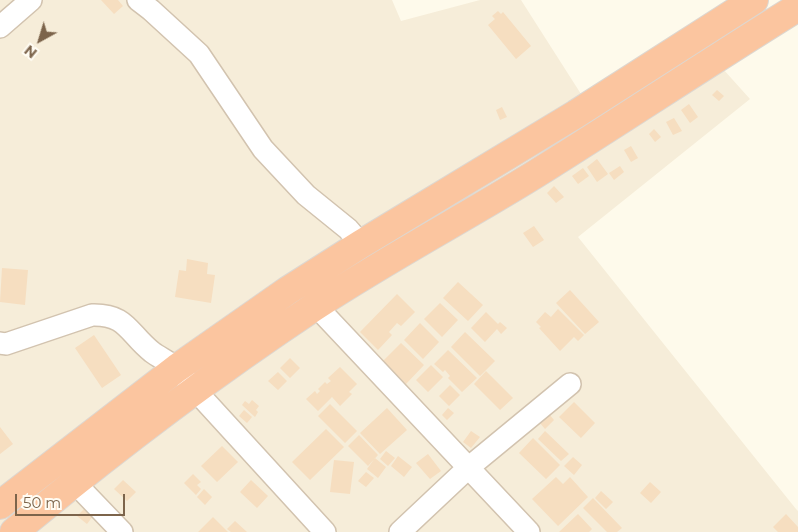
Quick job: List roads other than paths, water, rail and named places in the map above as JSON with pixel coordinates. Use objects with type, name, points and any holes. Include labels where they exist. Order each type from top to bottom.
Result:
[{"type":"highway","points":[[0,505],[176,368],[288,291],[369,239],[576,114],[754,0]]},
{"type":"highway","points":[[14,532],[74,482],[224,368],[316,306],[503,194],[719,55],[798,7]]},
{"type":"highway","points":[[487,168],[503,194]]},
{"type":"highway","points":[[369,239],[392,260]]},
{"type":"street","points":[[0,28],[31,0]]},
{"type":"street","points":[[138,0],[199,54],[264,149],[306,195],[348,229],[369,239]]},
{"type":"street","points":[[316,306],[529,532]]},
{"type":"street","points":[[0,342],[6,344],[92,315],[105,315],[119,320],[151,351],[176,368],[325,532]]},
{"type":"street","points":[[400,532],[468,468],[570,384]]},
{"type":"street","points":[[74,482],[122,532]]}]
